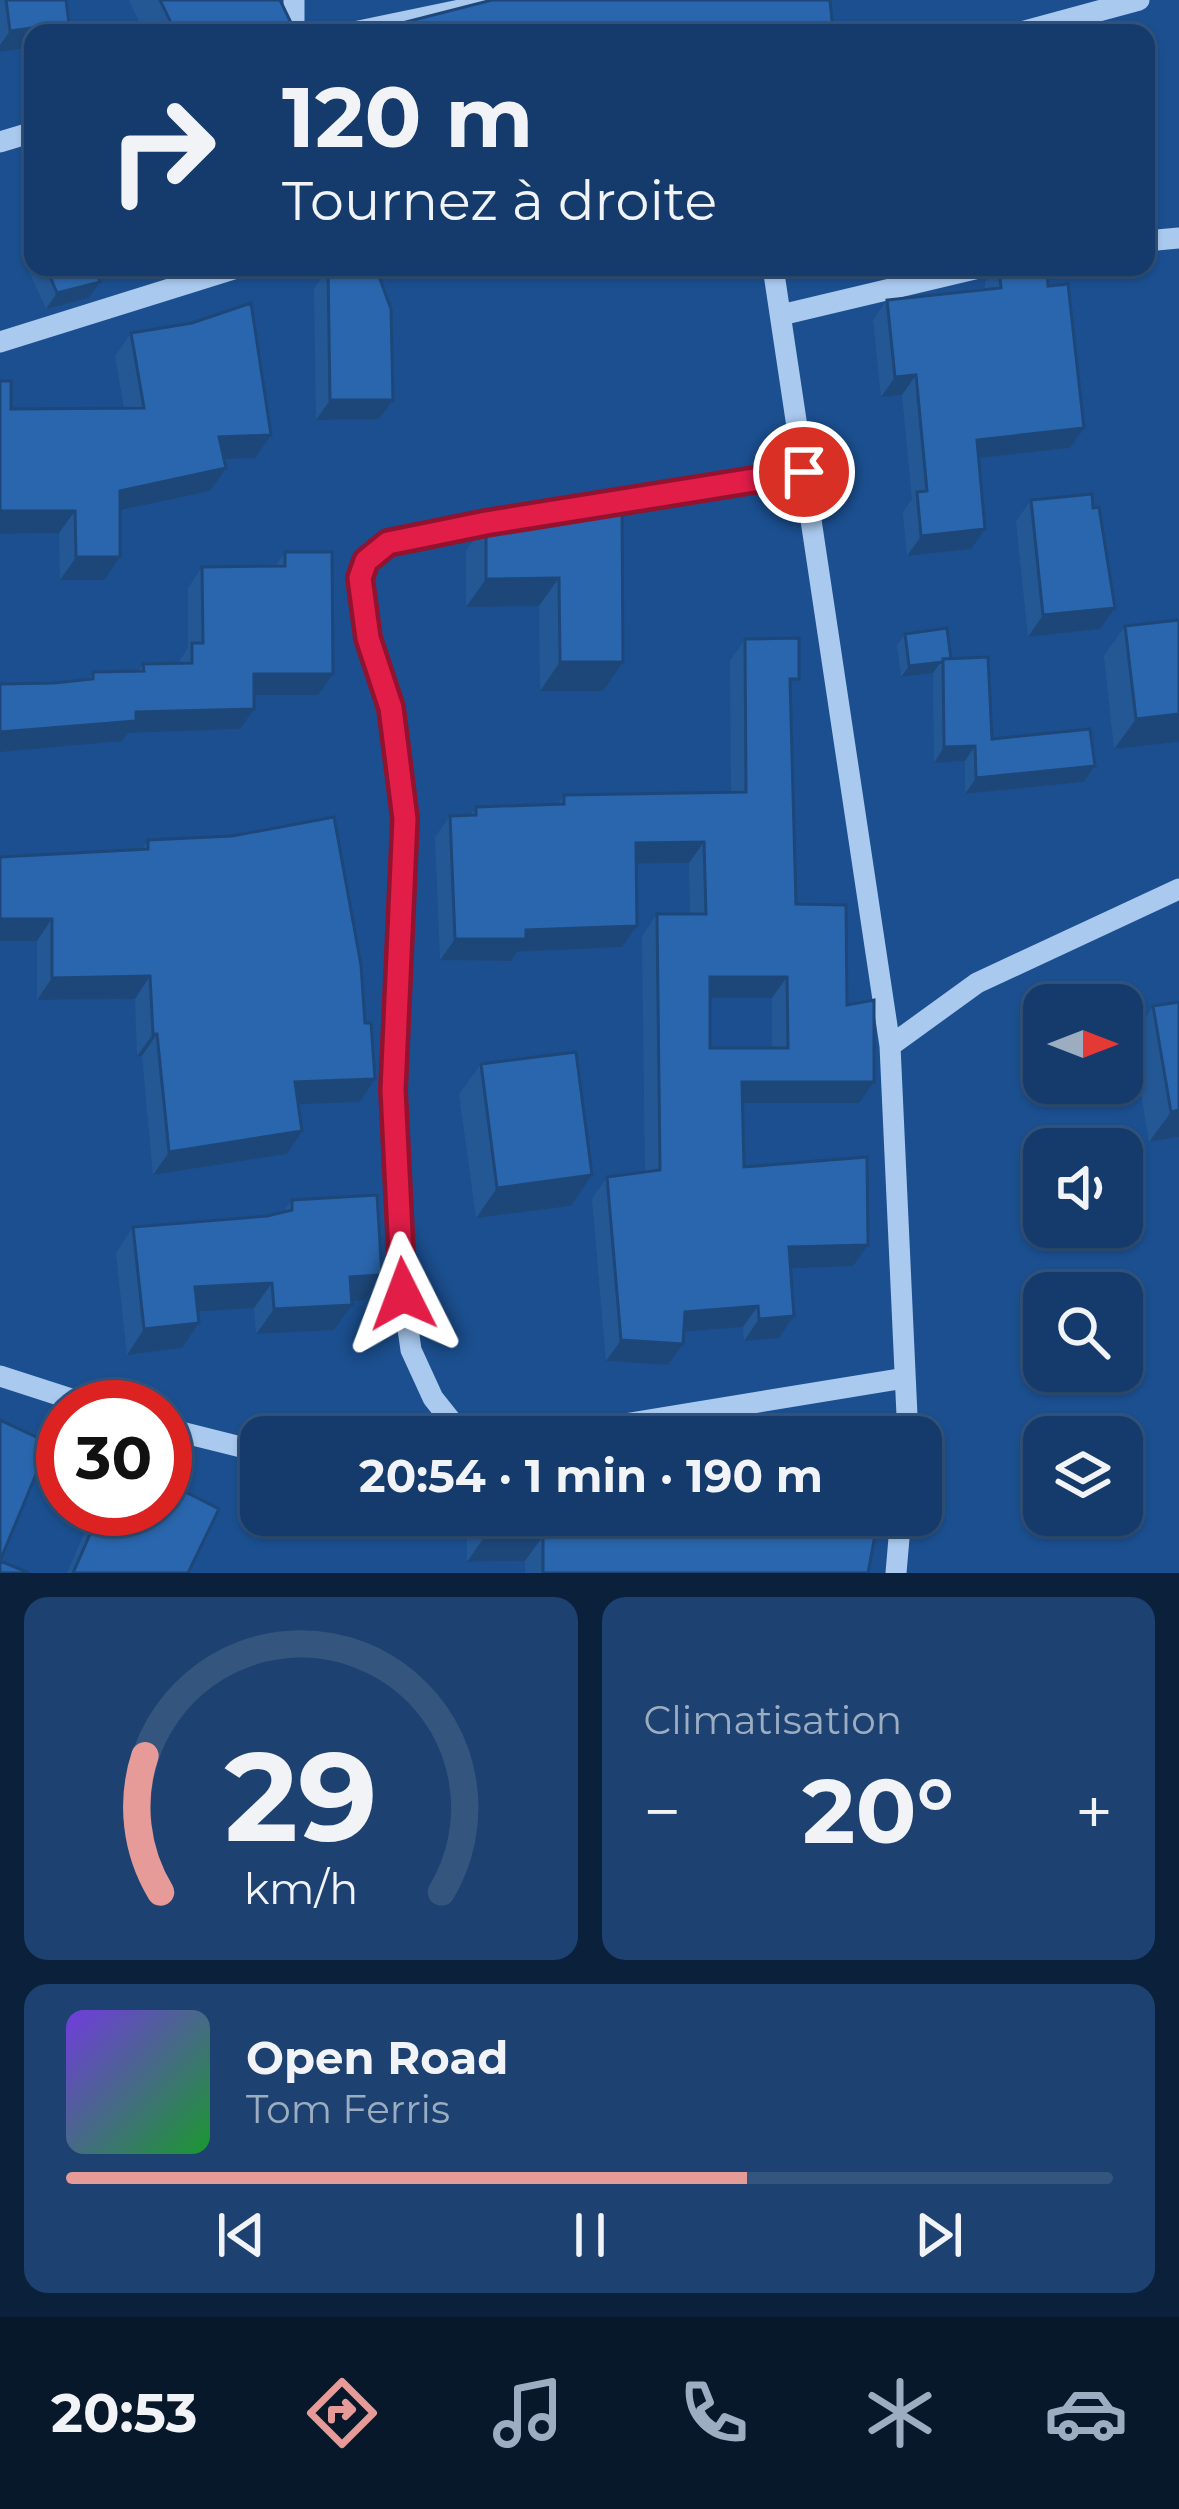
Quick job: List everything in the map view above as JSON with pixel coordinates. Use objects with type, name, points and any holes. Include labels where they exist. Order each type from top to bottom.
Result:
[{"type":"street","points":[[392,24],[508,0]]},
{"type":"street","points":[[1050,24],[1139,0]]},
{"type":"street","points":[[0,341],[211,276]]},
{"type":"street","points":[[774,276],[890,1046],[907,1416]]},
{"type":"street","points":[[781,315],[945,276]]},
{"type":"street","points":[[448,1416],[411,1350],[403,1294],[393,1090],[405,819],[391,708],[368,638],[360,578],[366,561],[388,543],[486,523],[804,472]]},
{"type":"street","points":[[890,1046],[976,983],[1179,890]]},
{"type":"street","points":[[0,1376],[36,1388]]},
{"type":"street","points":[[673,1416],[905,1378]]},
{"type":"street","points":[[192,1435],[240,1447]]},
{"type":"street","points":[[896,1573],[899,1536]]},
{"type":"building","points":[[6,0],[66,0],[69,23],[24,24],[24,29],[10,31]]},
{"type":"building","points":[[160,0],[280,0],[292,24],[172,24]]},
{"type":"building","points":[[492,0],[830,0],[832,24],[398,24]]},
{"type":"building","points":[[50,276],[98,276],[100,282],[57,293]]},
{"type":"building","points":[[328,276],[379,276],[391,309],[393,400],[330,400]]},
{"type":"building","points":[[1000,276],[1047,276],[1048,286],[1068,284],[1084,428],[977,440],[985,529],[921,536],[917,492],[927,491],[916,375],[895,377],[887,300],[1001,288]]},
{"type":"building","points":[[251,303],[271,435],[219,437],[226,468],[120,491],[120,557],[76,557],[75,511],[0,511],[0,381],[11,381],[11,409],[144,408],[131,333],[192,323]]},
{"type":"building","points":[[1092,494],[1093,508],[1099,507],[1115,608],[1043,615],[1031,500]]},
{"type":"building","points":[[622,506],[623,662],[560,662],[559,578],[486,579],[486,522],[559,522],[559,507]]},
{"type":"building","points":[[285,552],[332,552],[333,674],[254,674],[254,709],[136,712],[136,721],[0,732],[0,684],[93,679],[93,672],[144,671],[143,664],[192,663],[192,643],[203,643],[202,567],[285,566]]},
{"type":"building","points":[[1179,620],[1179,714],[1136,719],[1125,626]]},
{"type":"building","points":[[947,628],[951,659],[909,666],[905,634]]},
{"type":"building","points":[[799,638],[799,679],[790,679],[796,904],[846,905],[847,1005],[874,1000],[874,1082],[742,1082],[744,1167],[867,1157],[868,1245],[789,1247],[794,1316],[759,1319],[758,1306],[685,1312],[683,1344],[621,1340],[607,1177],[660,1170],[657,914],[706,914],[704,842],[636,843],[637,926],[526,930],[526,939],[455,939],[450,816],[476,815],[476,807],[564,804],[564,795],[746,792],[745,639]],"holes":[[[710,977],[787,977],[788,1048],[710,1048]]]},
{"type":"building","points":[[988,657],[992,739],[1090,729],[1095,766],[976,778],[975,746],[944,747],[943,659]]},
{"type":"building","points":[[334,817],[361,965],[365,1023],[371,1023],[375,1079],[295,1082],[302,1131],[169,1152],[150,976],[52,978],[52,919],[0,919],[0,857],[148,849],[148,840],[232,836]]},
{"type":"building","points":[[1179,1002],[1179,1110],[1171,1112],[1153,1006]]},
{"type":"building","points":[[576,1052],[592,1175],[497,1188],[481,1064]]},
{"type":"building","points":[[377,1195],[382,1275],[350,1277],[352,1305],[274,1309],[272,1283],[195,1287],[199,1323],[144,1329],[133,1227],[267,1216],[292,1210],[292,1200]]},
{"type":"building","points":[[0,1420],[36,1437],[36,1474],[0,1561]]},
{"type":"building","points":[[192,1495],[219,1509],[188,1573],[73,1573],[89,1536],[192,1536]]},
{"type":"building","points":[[543,1536],[875,1536],[868,1573],[543,1573]]},
{"type":"building","points":[[0,1561],[29,1573],[0,1573]]},
{"type":"route","points":[[403,1294],[393,1090],[405,819],[402,765],[391,708],[368,638],[360,578],[366,561],[388,543],[486,523],[804,472]]}]
